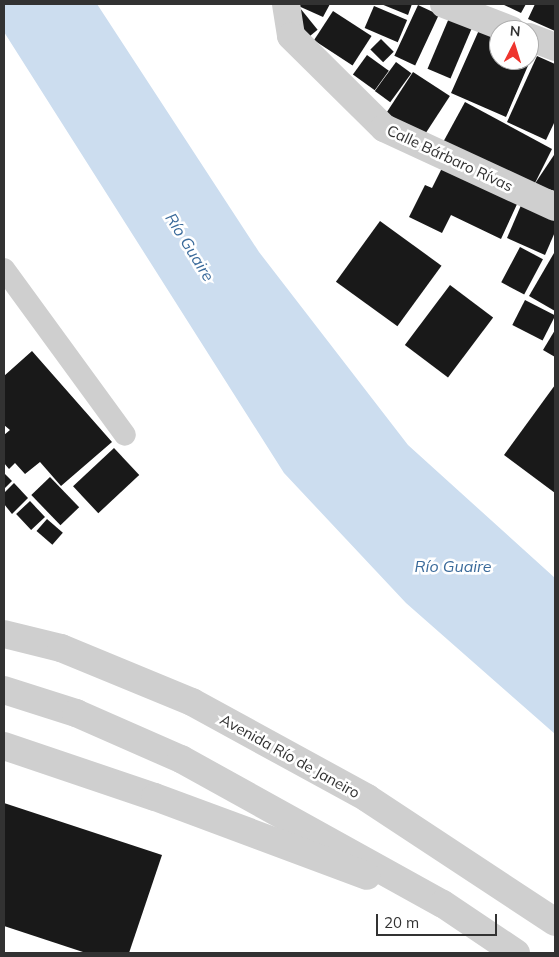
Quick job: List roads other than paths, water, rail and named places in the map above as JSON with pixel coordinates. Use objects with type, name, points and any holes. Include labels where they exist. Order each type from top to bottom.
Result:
[{"type":"street","name":"Calle Bárbaro Rívas","points":[[286,4],[291,36],[384,128],[555,207]]},
{"type":"street","points":[[444,4],[489,21]]},
{"type":"street","points":[[539,41],[555,47]]},
{"type":"street","name":"Avenida Río de Janeiro","points":[[4,634],[61,648],[192,702],[367,798],[555,922]]},
{"type":"street","points":[[4,690],[76,713],[181,759],[443,904],[516,953]]},
{"type":"street","points":[[4,746],[155,797],[443,904]]},
{"type":"lane","points":[[4,270],[125,435]]},
{"type":"water","name":"Río Guaire","points":[[4,4],[97,4],[259,252],[408,445],[555,578],[555,734],[406,603],[284,473],[4,32]]}]
